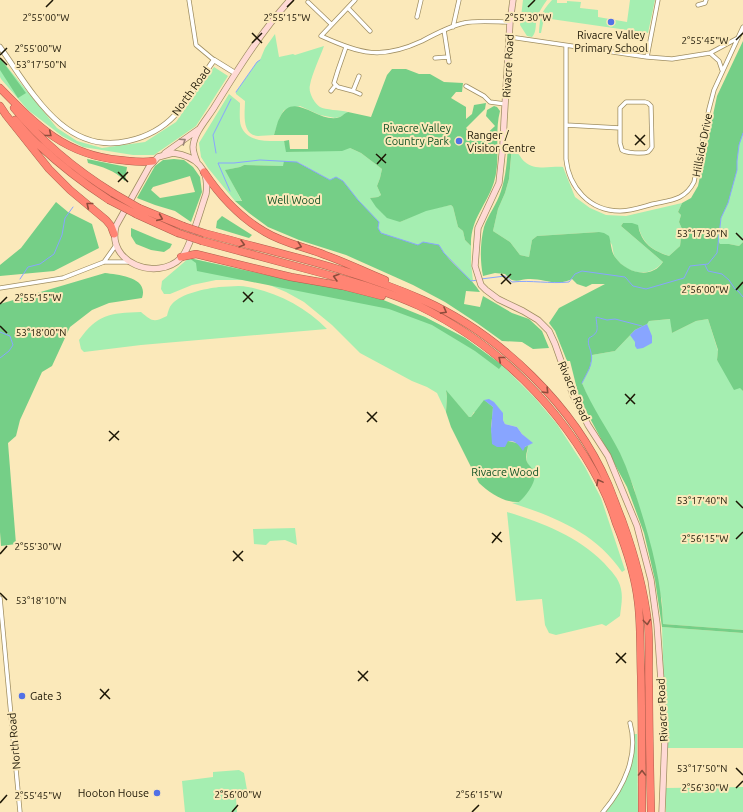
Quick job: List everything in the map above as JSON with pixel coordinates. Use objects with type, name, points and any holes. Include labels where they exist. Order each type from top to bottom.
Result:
[{"type":"highway","points":[[0,89],[35,123],[53,138],[67,146],[89,155],[113,160],[140,162],[153,161]]},
{"type":"highway","points":[[0,89],[35,133],[111,196]]},
{"type":"highway","points":[[0,101],[14,119],[39,146],[78,178],[178,233],[203,237],[343,271],[400,290],[424,300]]},
{"type":"highway","points":[[0,106],[49,169],[70,190],[106,220],[111,226],[114,234]]},
{"type":"highway","points":[[204,172],[216,189],[241,216],[265,232],[276,238],[326,255],[399,286],[454,316],[507,353],[537,381],[568,418],[597,462],[608,484],[628,536],[636,562],[643,594],[648,626],[651,812]]},
{"type":"highway","points":[[137,211],[182,226],[203,237],[369,287],[419,306],[467,333],[510,366],[555,414],[588,461],[602,487],[622,536],[630,563],[638,601],[642,729],[642,812]]},
{"type":"highway","points":[[182,257],[196,254],[291,277],[370,293],[419,306]]},
{"type":"main road","points":[[202,126],[153,161],[118,221],[114,234],[116,245],[119,251],[131,262],[139,266],[154,269],[170,266],[182,257],[189,243],[206,194],[207,186],[204,172],[197,162],[193,147],[195,139],[235,73],[273,19],[290,0]]},
{"type":"main road","name":"Rivacre Road","points":[[513,0],[510,22],[504,145],[499,183],[478,228],[475,266],[481,284],[498,300],[523,311],[538,320],[549,331],[573,395],[588,424],[608,456],[637,526],[651,580],[657,624],[665,737],[662,812]]},
{"type":"main road","points":[[163,155],[173,153],[181,154],[197,162]]},
{"type":"street","points":[[189,0],[196,45],[214,60],[235,73]]},
{"type":"street","points":[[355,0],[321,36],[346,47],[367,53],[375,54],[408,48],[444,30],[465,22],[510,22]]},
{"type":"street","points":[[417,17],[421,0]]},
{"type":"street","points":[[453,27],[459,0]]},
{"type":"street","points":[[647,58],[658,0]]},
{"type":"street","points":[[308,2],[331,24]]},
{"type":"street","points":[[698,5],[705,2],[709,7]]},
{"type":"street","points":[[348,8],[370,31]]},
{"type":"street","name":"Hillside Drive","points":[[566,46],[566,159],[569,174],[580,194],[591,203],[610,210],[620,211],[680,198],[690,190],[694,182],[714,90],[743,27]]},
{"type":"street","points":[[444,30],[449,62]]},
{"type":"street","points":[[510,37],[647,58],[672,59],[710,53],[739,37]]},
{"type":"street","name":"North Road","points":[[0,47],[43,107],[57,122],[78,136],[109,144],[122,143],[137,139],[153,132],[163,125],[175,115],[214,60]]},
{"type":"street","points":[[331,91],[335,86],[334,81],[346,47]]},
{"type":"street","points":[[710,53],[719,61],[722,70]]},
{"type":"street","points":[[435,58],[448,57]]},
{"type":"street","points":[[353,92],[359,76]]},
{"type":"street","points":[[335,86],[360,94]]},
{"type":"street","points":[[466,86],[484,96],[490,102],[506,104]]},
{"type":"street","points":[[626,102],[645,102],[650,104],[652,110],[652,147],[648,152],[624,152],[620,147],[620,128],[620,108],[626,102]]},
{"type":"street","points":[[566,125],[620,128]]},
{"type":"street","points":[[104,262],[116,245]]},
{"type":"street","points":[[0,288],[63,278],[104,262],[131,262]]},
{"type":"street","name":"North Road","points":[[0,598],[20,812]]},
{"type":"street","points":[[603,812],[612,801],[625,778],[630,765],[633,734],[630,723]]},
{"type":"green space","points":[[523,0],[547,0],[538,15],[535,33],[532,37],[527,36],[520,25]]},
{"type":"green space","points":[[552,0],[557,0],[557,3],[567,3],[567,1],[581,2],[580,8],[598,10],[598,17],[627,22],[630,0],[655,0],[648,33],[544,18],[541,33],[539,33],[542,15],[545,8]]},
{"type":"green space","points":[[275,34],[279,57],[293,54],[295,55],[324,46],[311,81],[311,94],[320,107],[348,112],[335,118],[320,115],[300,106],[284,110],[274,135],[258,136],[249,132],[245,123],[245,101],[236,94],[236,92],[260,60],[265,48]]},
{"type":"green space","points":[[743,41],[743,133],[739,145],[737,170],[728,203],[721,218],[718,240],[720,244],[739,246],[743,242],[743,391],[740,388],[734,390],[717,360],[718,350],[708,319],[696,321],[672,333],[670,319],[649,321],[647,324],[635,330],[615,351],[592,355],[590,368],[582,383],[590,401],[626,466],[649,537],[656,565],[661,594],[663,624],[743,630],[743,633],[662,627],[655,580],[644,533],[627,487],[586,411],[578,393],[570,361],[567,361],[555,331],[549,323],[559,308],[605,284],[592,284],[586,287],[577,284],[572,279],[561,282],[534,279],[514,281],[505,274],[495,273],[483,276],[481,252],[484,227],[501,191],[507,163],[508,146],[512,146],[509,179],[498,209],[493,231],[510,242],[520,255],[529,257],[532,240],[537,236],[599,232],[609,236],[614,255],[625,267],[645,273],[658,268],[663,262],[621,226],[623,223],[638,225],[642,237],[653,249],[669,256],[680,246],[682,229],[679,222],[681,215],[678,212],[682,203],[691,198],[698,186],[717,96]]},
{"type":"green space","points":[[0,58],[57,128],[77,141],[102,148],[145,142],[176,122],[214,67],[228,76],[196,126],[154,155],[133,155],[83,147],[62,136],[28,110],[1,79]]},
{"type":"green space","points":[[0,58],[26,93],[18,98],[0,70]]},
{"type":"green space","name":"Rivacre Valley Country Park","points":[[392,69],[406,69],[419,74],[430,74],[444,82],[463,83],[462,92],[456,92],[451,98],[466,107],[466,119],[472,114],[474,105],[486,103],[485,109],[466,128],[479,141],[495,126],[486,116],[487,110],[494,106],[500,111],[498,120],[496,173],[491,190],[473,228],[471,246],[465,240],[463,231],[458,227],[453,207],[451,205],[426,211],[400,222],[387,218],[376,207],[370,198],[381,195],[377,186],[382,169],[361,153],[350,148],[342,151],[286,152],[284,141],[289,140],[290,149],[308,149],[308,135],[274,135],[280,117],[286,109],[292,106],[300,107],[332,118],[340,117],[348,112],[371,117],[387,75]]},
{"type":"green space","points":[[229,94],[240,103],[241,126],[248,136],[266,141],[284,141],[287,152],[350,148],[361,153],[382,169],[377,186],[381,195],[370,198],[400,222],[426,210],[451,205],[453,207],[458,227],[463,231],[465,240],[471,246],[473,281],[471,281],[444,253],[439,245],[418,245],[381,233],[343,181],[330,180],[298,162],[283,166],[244,165],[226,170],[242,202],[235,201],[201,157],[199,143]]},
{"type":"green space","points":[[743,133],[743,242],[739,246],[720,244],[718,240],[721,218],[728,203],[737,170],[739,145]]},
{"type":"green space","points":[[512,148],[529,165],[543,168],[563,167],[575,197],[590,208],[606,215],[626,216],[682,203],[678,212],[681,215],[679,222],[682,229],[680,246],[669,256],[664,254],[650,247],[641,235],[639,229],[623,223],[621,226],[663,262],[651,271],[632,271],[620,263],[613,253],[611,243],[599,232],[537,236],[532,240],[529,257],[520,255],[510,242],[493,231],[498,209],[509,179]]},
{"type":"green space","points":[[87,159],[127,167],[125,181],[108,169],[88,163]]},
{"type":"green space","points":[[163,160],[184,160],[193,167],[200,177],[202,192],[191,222],[175,211],[137,198],[155,166]],"holes":[[[190,176],[195,192],[160,198],[151,190],[153,187]]]},
{"type":"green space","name":"Well Wood","points":[[284,161],[297,162],[330,180],[336,177],[343,181],[358,200],[379,222],[378,228],[381,233],[418,245],[423,242],[439,245],[448,258],[471,280],[480,292],[466,291],[464,304],[480,307],[483,296],[512,313],[529,319],[542,331],[549,348],[533,349],[522,342],[502,341],[445,302],[413,285],[346,255],[299,240],[268,227],[235,201],[242,201],[225,170],[244,165],[283,166]]},
{"type":"green space","points":[[56,202],[68,212],[92,224],[99,248],[54,271],[0,276],[0,265],[21,248]]},
{"type":"green space","points":[[222,216],[252,235],[249,238],[216,228],[217,221]]},
{"type":"green space","points":[[131,228],[172,244],[170,248],[164,252],[151,250],[136,244],[131,236]]},
{"type":"green space","points":[[189,258],[266,275],[331,286],[425,317],[465,338],[502,365],[535,398],[557,424],[585,467],[601,498],[625,570],[622,572],[612,558],[600,547],[573,528],[544,514],[512,503],[519,502],[532,484],[533,470],[526,458],[528,445],[532,443],[517,427],[505,424],[503,420],[474,412],[471,417],[469,417],[446,391],[446,412],[437,393],[360,353],[332,325],[304,302],[267,284],[244,280],[216,280],[192,285],[170,294],[164,294],[161,289],[162,281]]},
{"type":"green space","points":[[189,258],[266,275],[331,286],[381,299],[425,317],[465,338],[502,365],[499,369],[475,351],[432,325],[389,309],[197,271],[196,263]]},
{"type":"green space","points":[[105,273],[125,276],[137,281],[143,291],[142,298],[109,303],[92,310],[70,327],[52,366],[42,372],[20,420],[16,436],[8,443],[16,544],[1,546],[0,304]]},
{"type":"green space","points":[[245,286],[270,293],[290,302],[310,314],[327,329],[141,345],[84,352],[81,349],[79,340],[92,325],[105,317],[112,314],[141,312],[150,319],[159,320],[167,316],[171,305],[176,300],[201,290],[219,287]]},
{"type":"green space","points":[[671,319],[672,333],[696,321],[708,319],[718,351],[717,360],[743,391],[743,630],[663,624],[662,601],[634,488],[620,454],[589,401],[582,383],[590,368],[592,355],[615,351],[635,330],[649,321]]},
{"type":"green space","name":"Rivacre Wood","points":[[446,390],[469,417],[471,417],[484,400],[493,407],[492,434],[525,447],[528,445],[526,459],[535,475],[533,484],[519,502],[508,501],[498,497],[479,483],[451,427],[446,412]]},
{"type":"green space","points":[[507,512],[534,521],[571,538],[583,545],[604,563],[620,585],[622,602],[620,616],[606,626],[602,624],[556,635],[549,633],[545,625],[542,599],[516,601]]},
{"type":"green space","points":[[295,528],[297,545],[285,540],[270,541],[266,545],[254,544],[253,529]]},
{"type":"green space","points":[[662,627],[743,633],[743,748],[666,748]]},
{"type":"green space","points":[[633,734],[637,734],[638,812],[603,812],[612,801],[630,765]]},
{"type":"green space","points":[[239,770],[244,773],[247,790],[241,797],[236,798],[237,812],[185,812],[182,781],[213,777],[213,772]]},
{"type":"green space","points":[[743,787],[743,812],[666,812],[665,788]]},
{"type":"water","points":[[647,324],[652,336],[652,343],[643,348],[637,349],[635,342],[630,335],[635,330]]},
{"type":"water","points":[[489,399],[494,402],[503,413],[503,420],[505,424],[517,427],[522,434],[533,443],[525,447],[523,451],[515,442],[508,441],[505,447],[497,447],[492,444],[491,429],[493,407],[484,400]]},
{"type":"waterway","points":[[236,92],[260,60]]},
{"type":"waterway","points":[[216,153],[213,135],[231,99]]},
{"type":"waterway","points":[[481,279],[505,276],[512,282],[569,282],[575,274],[582,271],[625,277],[633,286],[646,289],[684,278],[690,266],[708,264],[717,253],[721,218],[728,203],[737,170],[739,145],[743,133]]},
{"type":"waterway","points":[[230,191],[218,163],[260,160],[297,162],[330,180],[336,177],[343,181],[358,200],[379,222],[378,228],[381,233],[418,245],[423,242],[439,245],[444,253],[471,281],[478,280]]},
{"type":"waterway","points":[[20,279],[28,267],[40,264],[54,254],[62,235],[65,218],[73,207]]},
{"type":"waterway","points":[[705,265],[708,271],[722,274],[743,297]]},
{"type":"waterway","points":[[582,383],[589,369],[592,357],[588,340],[597,330],[596,317],[607,320],[615,319],[642,326]]},
{"type":"waterway","points":[[0,332],[10,336],[13,345],[9,351],[0,358]]},
{"type":"place","name":"Rivacre Valley Primary School","points":[[611,22]]},
{"type":"place","name":"Ranger / Visitor Centre","points":[[459,141]]},
{"type":"place","name":"Gate 3","points":[[22,696]]},
{"type":"place","name":"Hooton House","points":[[157,793]]}]
